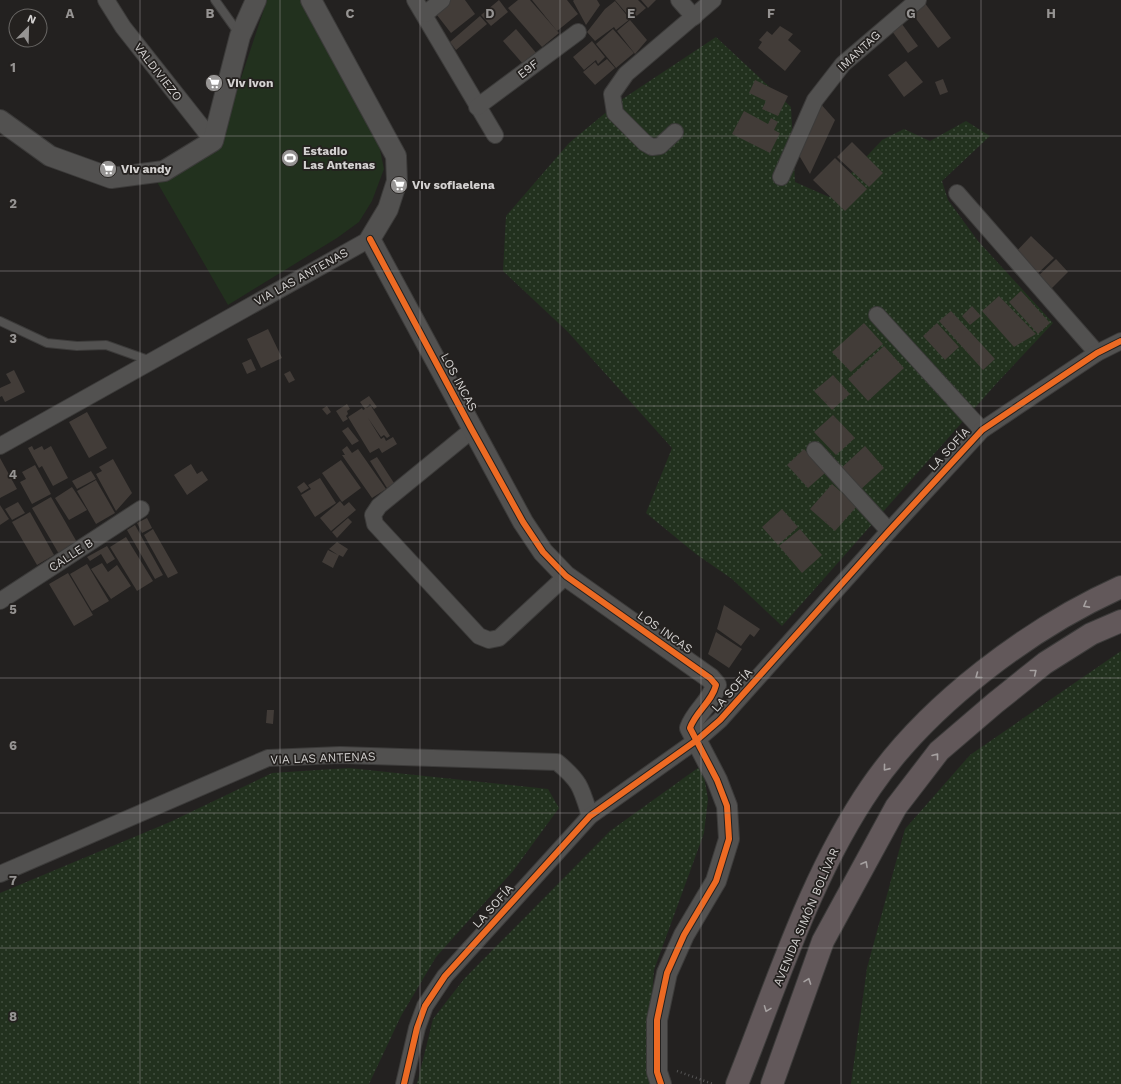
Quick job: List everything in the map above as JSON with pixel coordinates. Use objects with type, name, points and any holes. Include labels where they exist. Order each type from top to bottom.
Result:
[{"type":"highway","name":"AVENIDA SIMÓN BOLÍVAR","points":[[737,1084],[798,929],[827,863],[871,786],[920,725],[971,681],[1039,631],[1099,597],[1121,587]]},
{"type":"highway","name":"AVENIDA SIMÓN BOLÍVAR","points":[[772,1084],[823,942],[896,807],[939,751],[995,703],[1044,663],[1091,634],[1121,622]]},
{"type":"street","name":"VALDIVIEZO","points":[[106,0],[123,27],[213,141]]},
{"type":"street","points":[[0,120],[50,156],[111,178],[164,171],[213,141],[240,36],[256,0]]},
{"type":"street","name":"VIA LAS ANTENAS","points":[[0,446],[370,239],[388,209],[396,181],[396,156],[311,0]]},
{"type":"street","points":[[416,0],[477,107],[495,135]]},
{"type":"street","points":[[425,14],[442,0]]},
{"type":"street","points":[[679,0],[694,17]]},
{"type":"street","points":[[675,132],[660,146],[652,147],[645,143],[615,113],[612,94],[626,74],[713,0]]},
{"type":"street","name":"IMANTAG","points":[[781,177],[816,100],[843,64],[918,0]]},
{"type":"street","name":"E9F","points":[[477,107],[578,32]]},
{"type":"street","points":[[957,192],[1097,353]]},
{"type":"street","name":"LOS INCAS","points":[[370,239],[472,430],[523,522],[543,552],[566,576],[710,678],[716,685],[713,694],[694,718],[690,728],[717,780],[727,806],[729,839],[716,881],[684,935],[667,973],[657,1020],[657,1072],[661,1084]]},
{"type":"street","points":[[877,315],[982,430]]},
{"type":"street","name":"LA SOFÍA","points":[[404,1084],[417,1028],[434,991],[590,816],[696,740],[720,720],[889,531],[982,430],[1097,353],[1121,341]]},
{"type":"street","points":[[472,430],[379,506],[373,515],[375,524],[479,636],[489,640],[500,638],[566,576]]},
{"type":"street","points":[[815,450],[889,531]]},
{"type":"street","name":"CALLE B","points":[[0,601],[141,509]]},
{"type":"street","name":"VIA LAS ANTENAS","points":[[0,874],[268,758],[340,755],[557,762],[579,784],[590,816]]},
{"type":"lane","points":[[215,0],[240,36]]},
{"type":"lane","points":[[0,321],[47,343],[77,346],[106,345],[152,361]]},
{"type":"path","points":[[677,1071],[713,1084]]},
{"type":"green space","name":"Estadio Las Antenas","points":[[267,0],[302,0],[378,140],[384,169],[372,201],[359,222],[337,238],[228,305],[157,182],[182,169],[227,120]]},
{"type":"green space","points":[[716,37],[791,107],[795,182],[829,197],[882,140],[904,129],[930,141],[966,121],[990,136],[942,181],[948,200],[978,241],[1053,323],[996,384],[782,626],[732,579],[696,554],[646,513],[672,448],[568,332],[503,271],[506,216],[569,143],[621,100]]},
{"type":"green space","points":[[1121,651],[1121,1084],[851,1084],[867,968],[905,829],[970,755]]},
{"type":"green space","points":[[702,765],[708,799],[704,833],[654,970],[647,1064],[653,1084],[417,1084],[433,1019],[464,979],[610,831]]},
{"type":"green space","points":[[349,768],[548,789],[559,808],[513,871],[436,957],[401,1016],[369,1084],[0,1084],[0,893],[170,822],[272,773]]},
{"type":"building","points":[[446,0],[465,0],[475,14],[451,33],[433,10]]},
{"type":"building","points":[[499,0],[508,12],[491,26],[481,15]]},
{"type":"building","points":[[518,0],[530,0],[559,33],[542,47],[508,8]]},
{"type":"building","points":[[532,0],[567,0],[578,14],[557,31]]},
{"type":"building","points":[[597,0],[600,5],[586,25],[573,1]]},
{"type":"building","points":[[615,0],[638,0],[646,8],[632,20]]},
{"type":"building","points":[[641,0],[656,0],[648,8]]},
{"type":"building","points":[[615,1],[630,19],[616,30],[614,27],[595,41],[587,32],[605,9]]},
{"type":"building","points":[[924,2],[951,38],[938,48],[911,12]]},
{"type":"building","points":[[480,16],[487,24],[456,50],[450,42]]},
{"type":"building","points":[[630,20],[647,40],[635,54],[617,31]]},
{"type":"building","points":[[899,20],[918,46],[908,53],[889,27]]},
{"type":"building","points":[[780,26],[793,34],[788,40],[801,51],[785,71],[758,48],[762,42],[759,40],[767,31],[772,35]]},
{"type":"building","points":[[516,29],[537,54],[523,64],[503,41]]},
{"type":"building","points":[[613,29],[634,53],[616,68],[596,44]]},
{"type":"building","points":[[592,41],[605,57],[598,64],[596,60],[584,70],[573,57]]},
{"type":"building","points":[[607,59],[615,68],[595,85],[583,72],[595,62],[598,66]]},
{"type":"building","points":[[906,61],[923,82],[904,97],[888,75]]},
{"type":"building","points":[[943,79],[948,92],[940,95],[935,82]]},
{"type":"building","points":[[755,80],[788,96],[778,116],[762,109],[766,101],[749,93]]},
{"type":"building","points":[[819,102],[835,120],[810,174],[797,152]]},
{"type":"building","points":[[744,111],[768,124],[771,118],[778,122],[774,130],[780,133],[770,153],[732,134]]},
{"type":"building","points":[[852,142],[883,173],[869,187],[837,157]]},
{"type":"building","points":[[835,158],[867,189],[845,211],[813,180]]},
{"type":"building","points":[[1031,236],[1054,258],[1034,277],[1012,256]]},
{"type":"building","points":[[1056,259],[1068,272],[1049,291],[1036,278]]},
{"type":"building","points":[[1021,291],[1050,323],[1038,334],[1009,302]]},
{"type":"building","points":[[999,296],[1036,334],[1014,347],[982,311]]},
{"type":"building","points":[[972,306],[981,316],[970,325],[962,316]]},
{"type":"building","points":[[951,311],[995,359],[983,370],[939,321]]},
{"type":"building","points":[[864,323],[883,344],[851,372],[832,352]]},
{"type":"building","points":[[937,323],[959,347],[945,360],[923,336]]},
{"type":"building","points":[[268,329],[282,358],[261,368],[247,339]]},
{"type":"building","points":[[884,346],[904,368],[868,401],[848,379]]},
{"type":"building","points":[[251,359],[256,370],[247,374],[242,363]]},
{"type":"building","points":[[14,370],[25,392],[5,402],[2,396],[0,397],[0,388],[11,383],[6,374]]},
{"type":"building","points":[[290,371],[295,380],[289,383],[284,374]]},
{"type":"building","points":[[833,375],[850,394],[832,410],[814,391]]},
{"type":"building","points":[[369,396],[377,407],[374,409],[370,404],[366,408],[371,406],[390,436],[387,438],[384,435],[381,437],[368,418],[381,439],[384,437],[386,441],[393,437],[397,444],[382,453],[379,448],[370,453],[348,417],[362,408],[363,410],[365,409],[360,402]]},
{"type":"building","points":[[347,404],[350,409],[347,411],[348,414],[346,416],[348,419],[343,422],[336,411]]},
{"type":"building","points":[[327,406],[331,412],[327,415],[322,409]]},
{"type":"building","points":[[87,412],[107,448],[89,458],[69,422]]},
{"type":"building","points":[[833,415],[855,438],[836,455],[814,432]]},
{"type":"building","points":[[348,427],[359,441],[352,445],[342,431]]},
{"type":"building","points":[[32,446],[34,450],[42,446],[44,450],[51,446],[68,478],[53,486],[42,466],[39,468],[28,448]]},
{"type":"building","points":[[347,446],[352,453],[358,449],[386,489],[372,498],[342,455],[345,455],[342,450]]},
{"type":"building","points":[[865,446],[884,468],[859,491],[840,469]]},
{"type":"building","points":[[804,449],[825,473],[808,488],[787,465]]},
{"type":"building","points":[[377,457],[394,483],[387,488],[370,461]]},
{"type":"building","points":[[0,458],[17,489],[0,498]]},
{"type":"building","points":[[113,459],[132,493],[116,511],[96,474],[102,471],[99,467]]},
{"type":"building","points":[[341,460],[361,488],[342,502],[322,473]]},
{"type":"building","points":[[191,464],[197,474],[202,471],[208,480],[187,495],[174,475]]},
{"type":"building","points":[[35,465],[51,494],[32,504],[20,482],[26,479],[22,472]]},
{"type":"building","points":[[91,471],[96,479],[77,489],[72,481]]},
{"type":"building","points":[[320,478],[336,503],[315,517],[301,495],[311,489],[308,485]]},
{"type":"building","points":[[96,480],[115,513],[96,524],[77,491]]},
{"type":"building","points":[[304,482],[309,488],[301,493],[297,487]]},
{"type":"building","points":[[832,484],[857,506],[835,531],[810,509]]},
{"type":"building","points":[[72,487],[87,510],[69,520],[55,498]]},
{"type":"building","points":[[51,497],[78,544],[59,554],[32,508]]},
{"type":"building","points":[[340,501],[344,506],[349,502],[356,510],[331,531],[320,518]]},
{"type":"building","points":[[18,502],[25,513],[12,520],[5,509]]},
{"type":"building","points":[[0,505],[9,519],[0,525]]},
{"type":"building","points":[[782,509],[798,527],[778,545],[762,527]]},
{"type":"building","points":[[30,512],[54,555],[37,565],[12,522]]},
{"type":"building","points":[[147,518],[152,528],[142,533],[137,523]]},
{"type":"building","points":[[348,518],[352,522],[337,538],[332,532]]},
{"type":"building","points":[[135,525],[163,575],[155,579],[127,530]]},
{"type":"building","points":[[153,529],[178,573],[168,578],[144,535]]},
{"type":"building","points":[[800,529],[822,555],[802,573],[779,546]]},
{"type":"building","points":[[126,537],[153,581],[137,591],[110,547]]},
{"type":"building","points":[[337,542],[348,549],[343,557],[339,555],[333,568],[322,562],[328,550],[338,555],[329,549]]},
{"type":"building","points":[[107,546],[115,559],[107,564],[101,554],[90,561],[87,557]]},
{"type":"building","points":[[102,563],[108,572],[117,565],[131,586],[111,599],[91,569]]},
{"type":"building","points":[[87,564],[109,601],[92,611],[70,574]]},
{"type":"building","points":[[68,573],[93,615],[74,626],[49,584]]},
{"type":"building","points":[[724,605],[760,629],[754,637],[750,634],[741,646],[717,629]]},
{"type":"building","points":[[716,632],[742,649],[729,668],[708,654]]},
{"type":"building","points":[[267,710],[274,710],[273,724],[266,723]]},
{"type":"cycle path","points":[[370,239],[472,430],[523,522],[543,552],[566,576],[710,678],[716,685],[711,696],[696,716],[690,728],[717,780],[727,806],[729,839],[716,881],[684,935],[667,973],[657,1020],[657,1072],[661,1084]]},
{"type":"cycle path","points":[[404,1084],[417,1028],[425,1006],[445,976],[590,816],[697,740],[720,720],[889,531],[982,430],[1097,353],[1121,341]]},
{"type":"place","name":"Viv ivon","points":[[214,83]]},
{"type":"place","name":"Estadio Las Antenas","points":[[290,158]]},
{"type":"place","name":"Viv andy","points":[[108,169]]},
{"type":"place","name":"Viv sofiaelena","points":[[399,185]]}]
